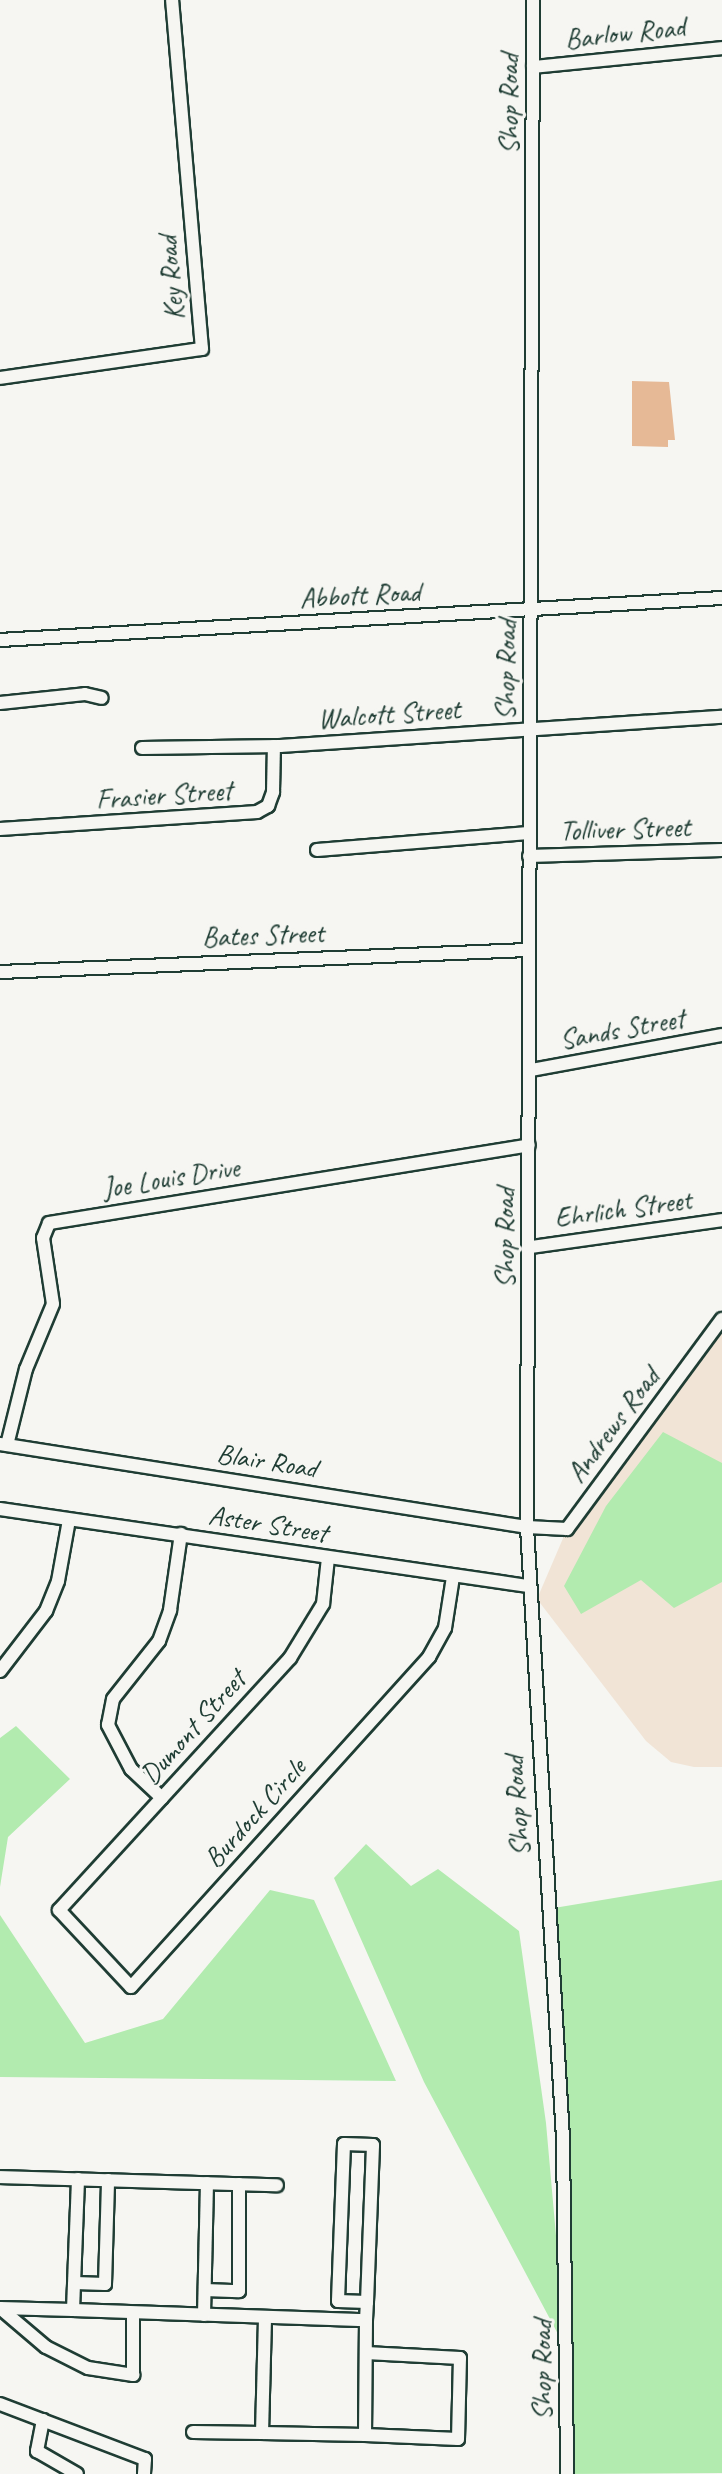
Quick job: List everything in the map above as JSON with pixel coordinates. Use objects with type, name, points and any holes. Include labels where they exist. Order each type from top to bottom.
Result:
[{"type":"street","name":"Key Road","points":[[0,379],[202,349],[172,0]]},
{"type":"street","name":"Shop Road","points":[[533,0],[532,609],[527,950],[531,1070],[531,1247],[527,1527],[528,1586],[563,2139],[567,2474]]},
{"type":"street","name":"Barlow Road","points":[[534,66],[722,48]]},
{"type":"street","name":"Abbott Road","points":[[0,640],[722,598]]},
{"type":"street","points":[[0,703],[85,694],[102,698]]},
{"type":"street","name":"Walcott Street","points":[[142,748],[274,746],[722,718]]},
{"type":"street","name":"Frasier Street","points":[[0,829],[257,812],[268,806],[273,792],[274,746]]},
{"type":"street","points":[[317,850],[528,833]]},
{"type":"street","name":"Tolliver Street","points":[[529,856],[722,850]]},
{"type":"street","name":"Bates Street","points":[[0,972],[527,950]]},
{"type":"street","name":"Sands Street","points":[[531,1070],[722,1035]]},
{"type":"street","name":"Joe Louis Drive","points":[[3,1444],[26,1369],[53,1304],[43,1238],[49,1223],[529,1144]]},
{"type":"street","name":"Ehrlich Street","points":[[531,1247],[722,1220]]},
{"type":"street","name":"Andrews Road","points":[[527,1527],[567,1529],[722,1319]]},
{"type":"street","name":"Blair Road","points":[[3,1444],[527,1527]]},
{"type":"street","name":"Aster Street","points":[[0,1509],[528,1586]]},
{"type":"street","points":[[0,1671],[46,1611],[58,1581],[69,1520]]},
{"type":"street","points":[[162,1798],[131,1769],[108,1725],[113,1699],[159,1641],[170,1610],[181,1534]]},
{"type":"street","name":"Dumont Street","points":[[59,1910],[162,1798],[313,1626],[323,1604],[328,1558]]},
{"type":"street","name":"Burdock Circle","points":[[59,1910],[131,1987],[429,1657],[445,1628],[453,1577]]},
{"type":"street","points":[[365,2435],[366,2320],[367,2302],[373,2144],[344,2144],[338,2301],[367,2302]]},
{"type":"street","points":[[0,2177],[277,2185]]},
{"type":"street","points":[[73,2310],[78,2179]]},
{"type":"street","points":[[75,2283],[105,2284],[108,2180]]},
{"type":"street","points":[[204,2315],[207,2183]]},
{"type":"street","points":[[205,2290],[239,2291],[239,2184]]},
{"type":"street","points":[[0,2308],[366,2320]]},
{"type":"street","points":[[0,2308],[47,2347],[78,2363],[133,2375],[134,2313]]},
{"type":"street","points":[[262,2433],[265,2317]]},
{"type":"street","points":[[193,2432],[457,2439],[460,2358],[366,2353]]},
{"type":"street","points":[[0,2404],[145,2459],[144,2474]]},
{"type":"street","points":[[43,2420],[37,2451],[77,2474]]},
{"type":"shaded area","points":[[722,1324],[722,1767],[694,1767],[671,1762],[646,1741],[537,1599],[567,1529]]},
{"type":"green space","points":[[663,1432],[722,1463],[722,1582],[674,1608],[641,1580],[581,1614],[564,1586],[606,1506]]},
{"type":"green space","points":[[16,1726],[70,1779],[8,1837],[0,1887],[0,1738]]},
{"type":"green space","points":[[366,1844],[411,1886],[438,1869],[519,1931],[546,2123],[565,2337],[548,1909],[722,1880],[722,2473],[567,2474],[567,2351],[424,2082],[334,1878]]},
{"type":"green space","points":[[270,1890],[314,1900],[396,2081],[0,2077],[0,1915],[85,2043],[163,2019]]},
{"type":"building","points":[[632,381],[669,382],[675,440],[668,440],[668,447],[632,446]]}]
